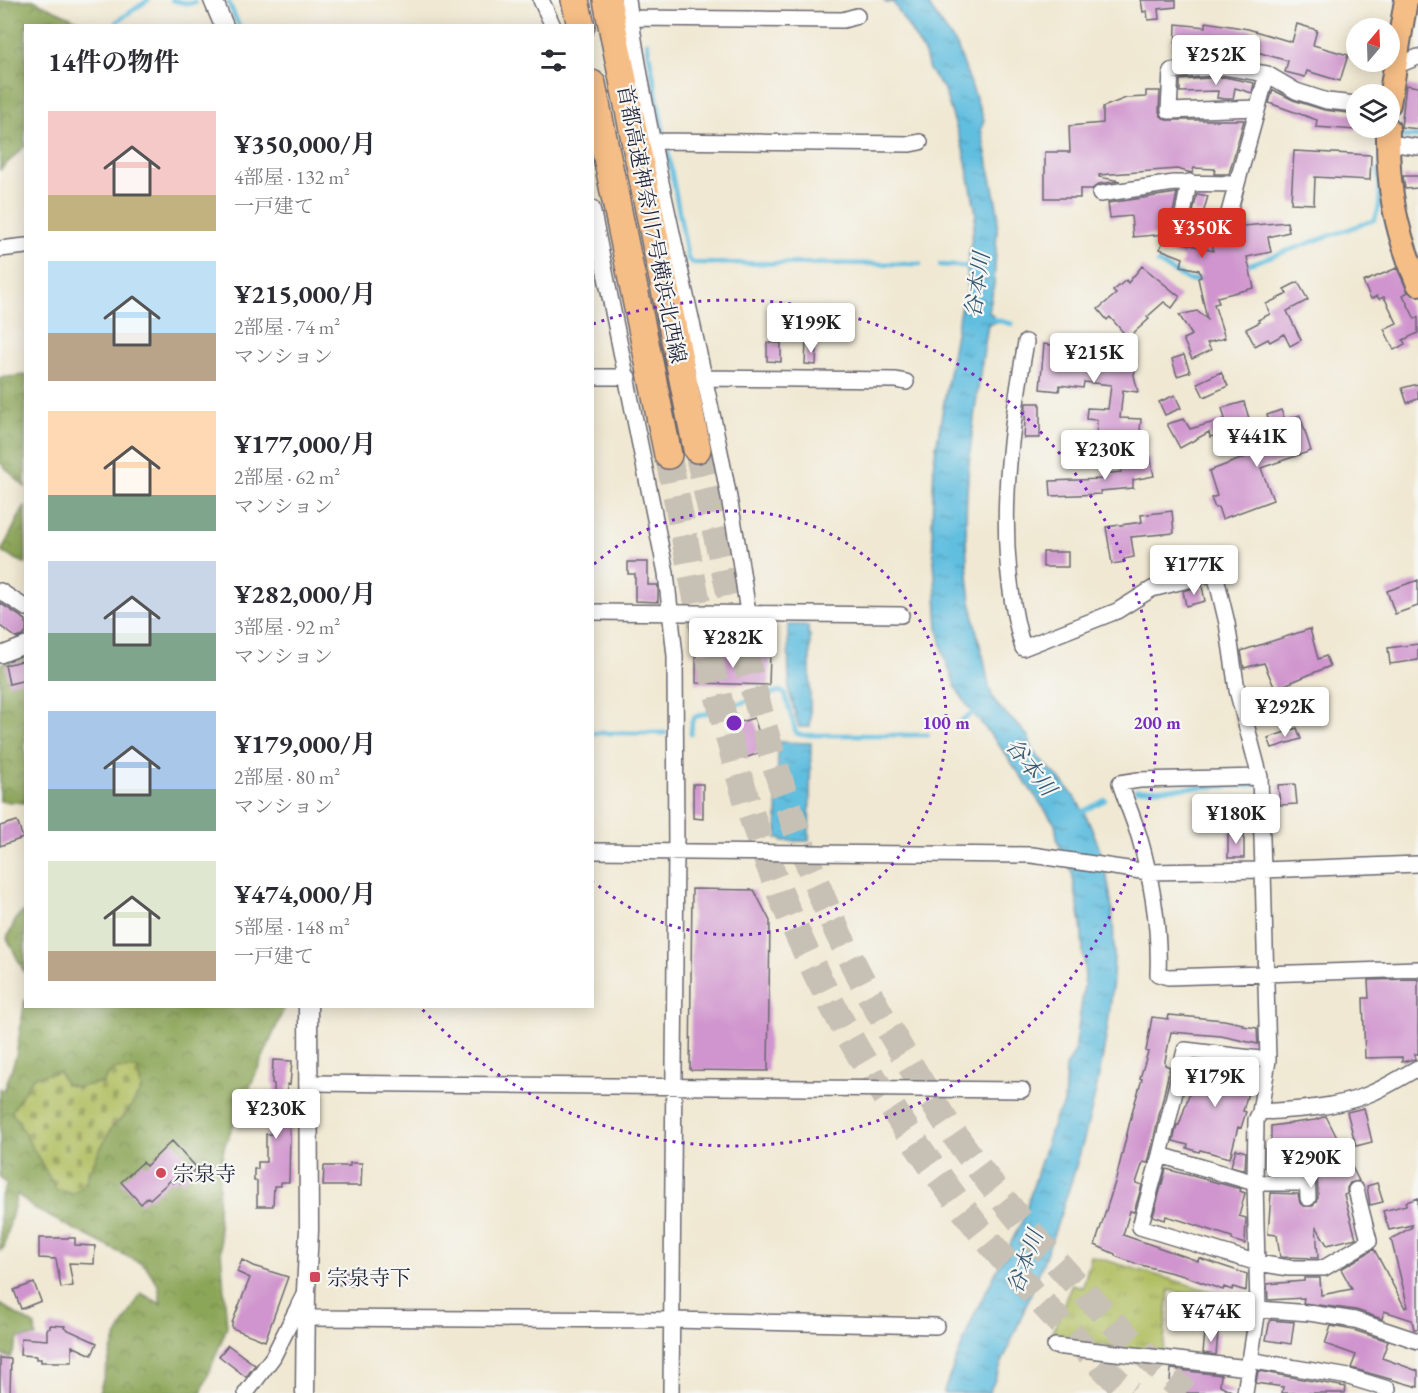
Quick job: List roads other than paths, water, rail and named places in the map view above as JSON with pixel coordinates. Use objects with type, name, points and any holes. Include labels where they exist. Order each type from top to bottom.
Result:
[{"type":"highway","name":"首都高速神奈川7号横浜北西線","points":[[607,0],[697,449]]},
{"type":"highway","name":"首都高速神奈川7号横浜北西線","points":[[594,94],[668,455]]},
{"type":"main road","points":[[1400,34],[1406,0]]},
{"type":"main road","points":[[1388,138],[1392,202],[1398,227],[1418,282]]},
{"type":"street","points":[[213,0],[223,24]]},
{"type":"street","points":[[542,0],[552,24]]},
{"type":"street","points":[[628,0],[654,141],[730,497],[748,613]]},
{"type":"street","points":[[631,18],[843,20],[856,16]]},
{"type":"street","points":[[1400,64],[1418,57]]},
{"type":"street","points":[[1257,108],[1169,111],[1171,71],[1224,67],[1267,74],[1296,91],[1346,103]]},
{"type":"street","points":[[1189,182],[1182,220],[1190,227],[1227,220],[1267,74]]},
{"type":"street","points":[[1393,138],[1418,147]]},
{"type":"street","points":[[654,141],[910,144],[920,142]]},
{"type":"street","points":[[1100,194],[1189,182],[1236,184]]},
{"type":"street","points":[[594,217],[666,573],[675,656],[676,851],[670,1393]]},
{"type":"street","points":[[0,249],[24,246]]},
{"type":"street","points":[[1026,342],[1008,454],[1006,513],[1009,580],[1017,628],[1023,648],[1117,611],[1152,589],[1215,573],[1227,623],[1237,690],[1260,777],[1268,1060],[1260,1112],[1256,1120],[1258,1309],[1245,1393]]},
{"type":"street","points":[[594,376],[628,377]]},
{"type":"street","points":[[704,378],[896,380],[906,382]]},
{"type":"street","points":[[0,591],[24,607]]},
{"type":"street","points":[[594,612],[901,615]]},
{"type":"street","points":[[0,656],[24,646]]},
{"type":"street","points":[[1260,777],[1139,780],[1120,783],[1138,835],[1143,871],[1158,930],[1158,974],[1168,977],[1267,972],[1418,969]]},
{"type":"street","points":[[594,850],[1032,855],[1143,871],[1263,870],[1418,864]]},
{"type":"street","points":[[305,1393],[309,1239],[308,1008]]},
{"type":"street","points":[[1268,1060],[1185,1050],[1140,1227],[1258,1263],[1289,1268],[1324,1268],[1369,1241],[1356,1190]]},
{"type":"street","points":[[1260,1112],[1292,1111],[1324,1106],[1367,1095],[1418,1068]]},
{"type":"street","points":[[307,1083],[1022,1090]]},
{"type":"street","points":[[1160,1155],[1255,1183],[1307,1184]]},
{"type":"street","points":[[246,1393],[273,1357],[306,1291]]},
{"type":"street","points":[[1258,1309],[1355,1320],[1418,1341]]},
{"type":"street","points":[[307,1318],[672,1320],[936,1326]]},
{"type":"street","points":[[1055,1346],[1249,1364],[1349,1377],[1388,1389]]},
{"type":"water","name":"谷本川","points":[[884,0],[925,0],[957,46],[984,120],[981,129],[998,212],[994,284],[989,312],[993,316],[994,323],[988,324],[967,490],[968,575],[973,616],[988,684],[994,700],[1029,738],[1035,753],[1042,762],[1066,786],[1090,825],[1105,868],[1113,916],[1114,964],[1110,1012],[1102,1060],[1082,1146],[1040,1271],[989,1393],[943,1393],[974,1315],[1022,1221],[1055,1117],[1064,1105],[1066,1067],[1075,1051],[1085,978],[1081,923],[1072,872],[1058,843],[1055,824],[956,688],[944,656],[938,628],[932,527],[934,460],[960,310],[968,289],[967,266],[976,213],[964,152],[944,89],[929,70],[925,54],[893,2],[886,3]]},
{"type":"water","points":[[788,625],[805,625],[810,635],[810,727],[799,727],[789,691]]},
{"type":"water","points":[[778,742],[811,743],[809,841],[782,841],[782,838],[777,838]]},
{"type":"waterway","points":[[116,22],[148,0]]},
{"type":"waterway","points":[[172,0],[189,4],[195,2]]},
{"type":"waterway","points":[[229,3],[238,24]]},
{"type":"waterway","points":[[647,42],[663,130]]},
{"type":"waterway","points":[[1400,136],[1418,137]]},
{"type":"waterway","points":[[668,153],[688,259],[693,263],[920,264]]},
{"type":"waterway","points":[[1244,266],[1374,220],[1379,202],[1378,170]]},
{"type":"waterway","points":[[1158,263],[1190,281],[1204,278]]},
{"type":"waterway","name":"谷本川","points":[[940,265],[973,267]]},
{"type":"waterway","name":"谷本川","points":[[988,318],[1012,324]]},
{"type":"waterway","points":[[691,734],[692,721],[695,717],[780,691],[785,694],[796,733],[802,735],[928,735]]},
{"type":"waterway","points":[[957,724],[977,710]]},
{"type":"waterway","points":[[594,733],[665,733]]},
{"type":"waterway","points":[[1136,790],[1255,785]]},
{"type":"waterway","points":[[1078,814],[1105,800]]},
{"type":"tunnel","points":[[697,449],[748,667],[778,774],[815,880],[854,964],[886,1025],[932,1101],[993,1187],[1072,1279],[1186,1393]]},
{"type":"tunnel","points":[[668,455],[702,626],[733,753],[765,853],[812,965],[870,1072],[937,1174],[1029,1289],[1129,1393]]},
{"type":"place","name":"宗泉寺","points":[[161,1173]]},
{"type":"place","name":"宗泉寺下","points":[[315,1277]]}]
